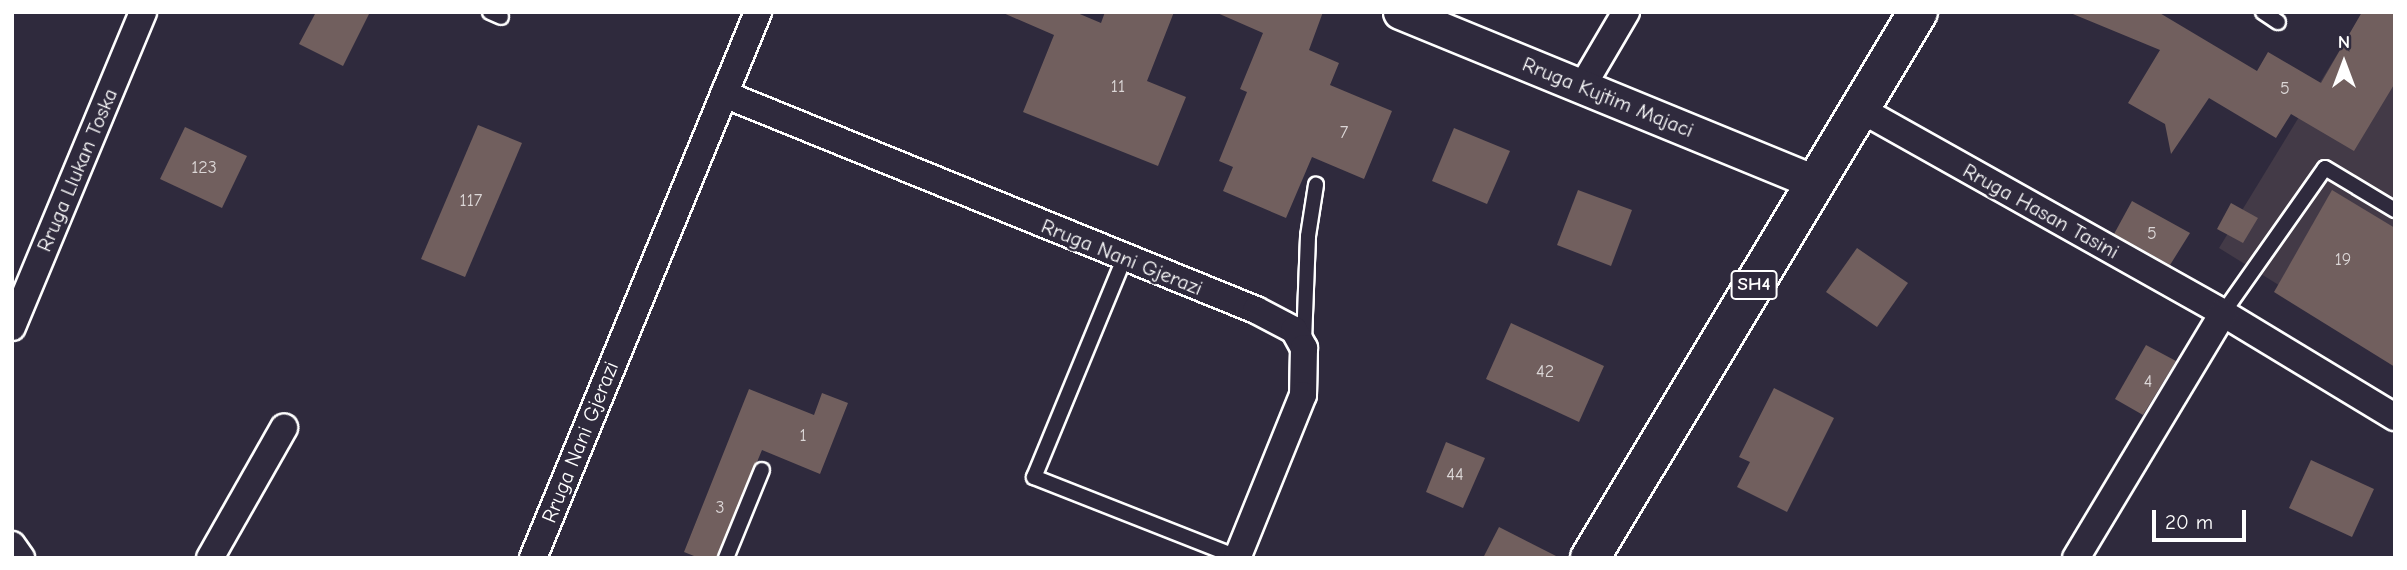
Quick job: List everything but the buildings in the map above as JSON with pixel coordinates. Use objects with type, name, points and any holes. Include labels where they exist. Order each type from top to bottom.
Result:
[{"type":"main road","name":"SH4","points":[[1590,558],[1918,12]]},
{"type":"street","name":"Rruga Llukan Toska","points":[[12,327],[143,12]]},
{"type":"street","name":"Rruga Nani Gjerazi","points":[[533,558],[758,12]]},
{"type":"street","name":"Rruga Kujtim Majaci","points":[[1400,12],[1816,183]]},
{"type":"street","points":[[1582,87],[1626,12]]},
{"type":"street","name":"Rruga Nani Gjerazi","points":[[724,94],[1282,321],[1294,330],[1304,348]]},
{"type":"street","name":"Rruga Hasan Tasini","points":[[1860,108],[2223,313],[2395,417]]},
{"type":"street","points":[[2076,558],[2223,313]]},
{"type":"street","points":[[1237,558],[1303,395],[1304,348]]},
{"type":"street","points":[[210,558],[284,428]]},
{"type":"street","points":[[12,545],[21,558]]},
{"type":"lane","points":[[2263,12],[2278,22]]},
{"type":"lane","points":[[2223,313],[2325,168],[2395,210]]},
{"type":"lane","points":[[1304,348],[1308,236],[1316,185]]},
{"type":"lane","points":[[1124,258],[1034,477],[1237,558]]},
{"type":"lane","points":[[726,558],[762,470]]},
{"type":"shaded area","points":[[2363,12],[2395,12],[2395,357],[2219,248]]}]
